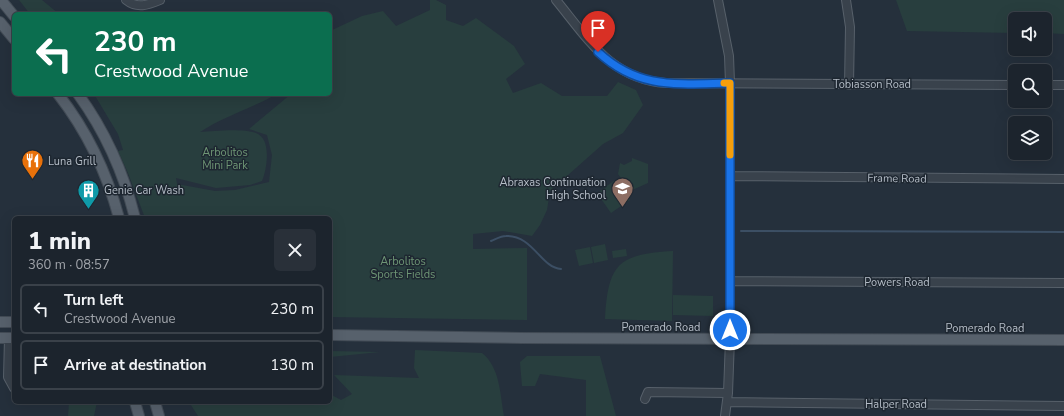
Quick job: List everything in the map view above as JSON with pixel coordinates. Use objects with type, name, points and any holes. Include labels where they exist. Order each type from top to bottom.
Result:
[{"type":"main road","points":[[1,0],[12,14]]},
{"type":"main road","points":[[0,22],[12,37]]},
{"type":"main road","points":[[59,96],[78,122],[93,148],[106,179],[118,216]]},
{"type":"main road","points":[[79,96],[95,120],[116,160],[134,216]]},
{"type":"main road","points":[[0,322],[12,322]]},
{"type":"main road","name":"Pomerado Road","points":[[332,335],[730,339],[1064,340]]},
{"type":"main road","points":[[136,404],[139,416]]},
{"type":"main road","points":[[156,404],[159,416]]},
{"type":"street","points":[[126,0],[138,6],[150,4],[160,0]]},
{"type":"street","name":"Tobiasson Road","points":[[556,0],[598,52],[609,62],[631,75],[658,82],[1008,84]]},
{"type":"street","points":[[718,0],[729,56],[730,83],[730,339],[728,397],[725,416]]},
{"type":"street","points":[[846,0],[850,27],[849,84]]},
{"type":"street","points":[[1052,84],[1064,85]]},
{"type":"street","name":"Frame Road","points":[[730,176],[1064,179]]},
{"type":"street","name":"Powers Road","points":[[730,281],[1064,283]]},
{"type":"street","points":[[8,338],[8,377],[12,384]]},
{"type":"street","name":"Halper Road","points":[[645,399],[648,392],[728,397],[1064,406]]},
{"type":"green space","points":[[19,0],[42,0],[57,12],[28,12]]},
{"type":"green space","points":[[430,0],[436,0],[446,5],[446,20],[463,26],[476,18],[514,46],[525,64],[506,79],[513,93],[541,83],[562,96],[607,96],[618,82],[636,90],[643,105],[623,133],[603,144],[550,191],[547,210],[540,225],[532,236],[503,231],[473,234],[473,249],[527,248],[527,320],[332,317],[332,216],[144,216],[118,151],[123,150],[118,134],[95,96],[273,96],[219,121],[200,132],[228,130],[250,131],[261,136],[264,141],[267,155],[267,162],[262,181],[250,185],[216,188],[176,178],[177,184],[215,191],[235,190],[269,182],[272,155],[267,135],[249,129],[289,96],[332,96],[332,30],[362,16],[383,11],[396,26],[430,10]]},
{"type":"green space","points":[[896,0],[1064,0],[1064,34],[1052,33],[1052,12],[1008,12],[1008,33],[907,31]]},
{"type":"green space","points":[[632,158],[648,164],[648,183],[630,191],[618,174],[620,163],[624,165],[632,161]]},
{"type":"green space","points":[[615,180],[630,200],[611,213],[597,193]]},
{"type":"green space","points":[[605,244],[608,260],[594,263],[591,247]]},
{"type":"green space","points":[[590,247],[593,263],[579,266],[575,250]]},
{"type":"green space","points":[[626,249],[627,256],[613,258],[612,251]]},
{"type":"green space","points":[[673,251],[672,321],[605,319],[609,286],[613,274],[620,266],[628,259],[640,255]]},
{"type":"green space","points":[[673,295],[713,296],[713,316],[673,315]]},
{"type":"green space","points":[[415,350],[482,353],[488,359],[496,373],[504,416],[198,416],[190,404],[332,404],[332,395],[341,400],[352,394],[334,375],[419,378],[414,368]]},
{"type":"green space","points":[[332,351],[380,352],[332,357]]},
{"type":"green space","points":[[527,356],[600,356],[616,416],[586,416],[586,380],[540,374],[535,386],[522,386],[520,362]]},
{"type":"green space","points":[[69,404],[97,404],[94,416],[68,416]]},
{"type":"waterway","points":[[741,231],[1064,232]]},
{"type":"waterway","points":[[491,241],[504,236],[515,237],[530,246],[548,263],[561,269]]},
{"type":"slow traffic","points":[[724,83],[730,83],[730,155]]},
{"type":"place","name":"Luna Grill","points":[[32,180]]},
{"type":"place","name":"Abraxas Continuation High School","points":[[622,208]]},
{"type":"place","name":"Genie Car Wash","points":[[88,210]]},
{"type":"route","points":[[598,52],[609,62],[631,75],[646,81],[666,83],[730,83],[730,330]]},
{"type":"park label","name":"Arbolitos Mini Park","points":[[225,158]]},
{"type":"park label","name":"Arbolitos Sports Fields","points":[[403,267]]}]
